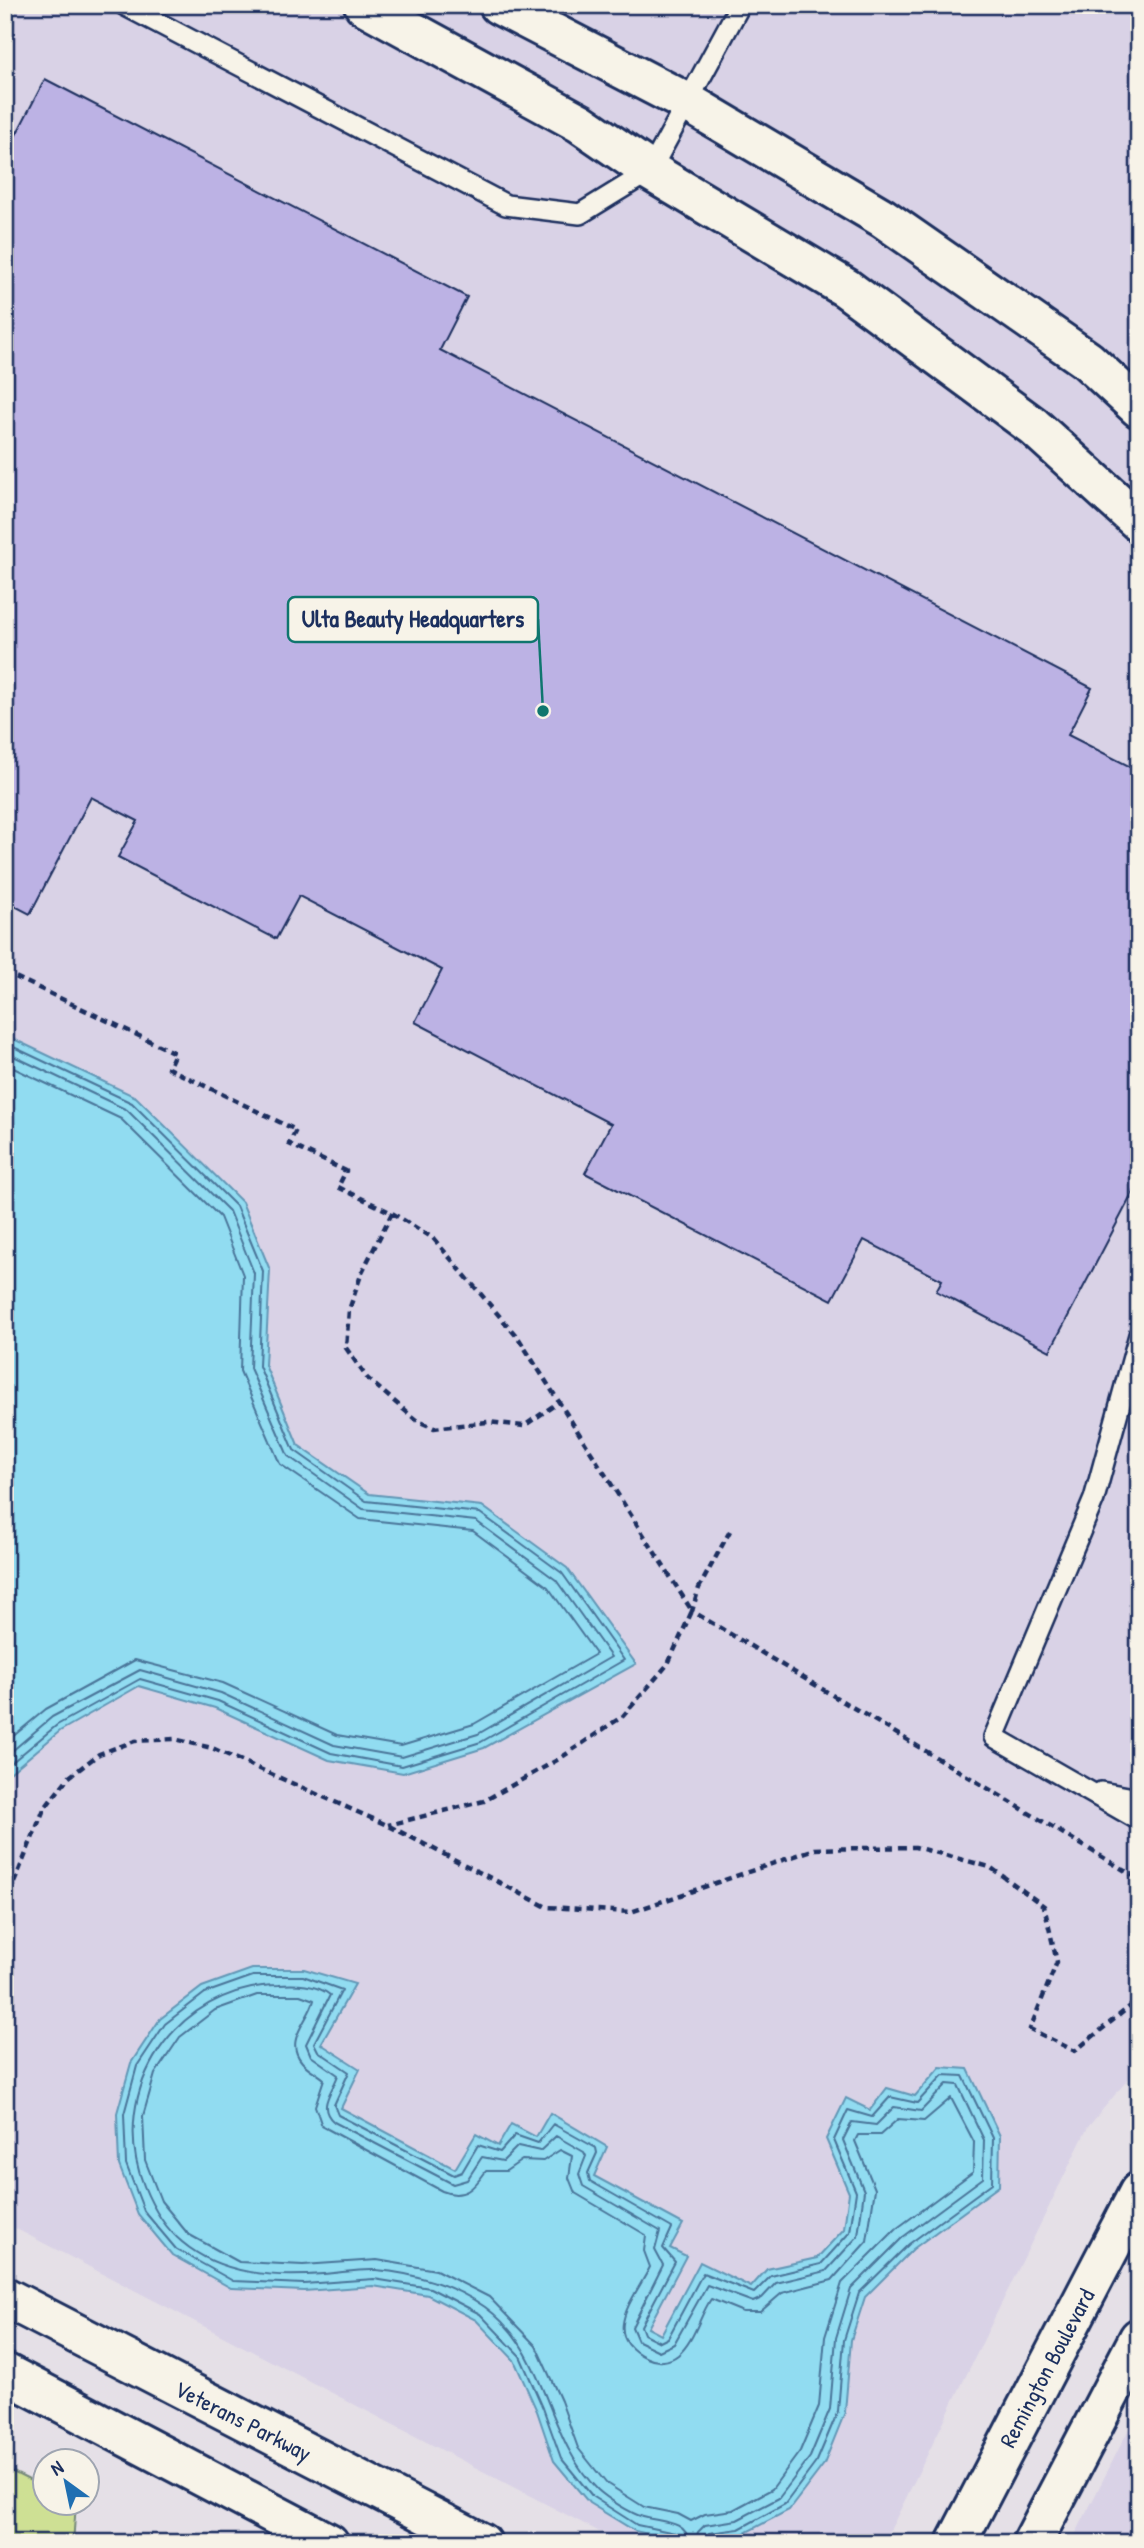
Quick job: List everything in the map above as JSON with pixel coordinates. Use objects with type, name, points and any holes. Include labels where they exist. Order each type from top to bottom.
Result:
[{"type":"street","points":[[364,5],[580,123],[650,171],[846,288],[1033,426],[1139,522]]},
{"type":"street","points":[[499,5],[687,103],[883,218],[1087,360],[1139,408]]},
{"type":"street","name":"Remington Boulevard","points":[[956,2543],[1139,2192]]},
{"type":"street","name":"Veterans Parkway","points":[[5,2297],[482,2543]]},
{"type":"street","points":[[1032,2543],[1139,2338]]},
{"type":"street","points":[[5,2373],[329,2543]]},
{"type":"lane","points":[[124,5],[506,205],[580,214],[650,171],[736,7]]},
{"type":"lane","points":[[1139,1335],[1094,1499],[994,1737],[1139,1820]]},
{"type":"lane","points":[[1087,1790],[1139,1799]]},
{"type":"path","points":[[5,972],[175,1054],[168,1068],[296,1130],[289,1144],[346,1171],[338,1187],[392,1213],[433,1238],[519,1339],[692,1611],[1139,1879]]},
{"type":"path","points":[[392,1213],[362,1272],[349,1310],[346,1348],[367,1378],[416,1420],[434,1428],[488,1422],[524,1426],[559,1402]]},
{"type":"path","points":[[387,1825],[484,1801],[559,1759],[623,1716],[668,1664],[692,1611],[699,1588],[730,1531]]},
{"type":"path","points":[[5,1905],[44,1809],[68,1778],[99,1754],[135,1741],[174,1739],[212,1748],[387,1825],[547,1907],[631,1912],[815,1849],[915,1847],[990,1867],[1044,1906],[1057,1962],[1030,2029],[1075,2051],[1139,1999]]},
{"type":"shaded area","points":[[5,5],[1139,5],[1139,2066],[1088,2127],[884,2543],[621,2543],[5,2223]]},
{"type":"shaded area","points":[[1139,2409],[1139,2543],[1071,2543]]},
{"type":"green space","points":[[5,2468],[32,2482],[32,2516],[75,2516],[73,2543],[5,2543]]},
{"type":"water","points":[[5,1035],[136,1097],[242,1202],[270,1270],[265,1365],[298,1445],[369,1494],[482,1506],[567,1568],[636,1664],[484,1748],[403,1773],[329,1760],[215,1708],[139,1686],[60,1731],[5,1777]]},
{"type":"water","points":[[252,1969],[304,1969],[355,1984],[321,2044],[360,2069],[341,2108],[455,2169],[476,2134],[498,2146],[511,2124],[536,2137],[550,2113],[607,2147],[594,2176],[683,2224],[670,2248],[686,2256],[648,2328],[661,2335],[700,2262],[751,2287],[767,2269],[817,2258],[844,2229],[849,2193],[826,2139],[846,2098],[870,2110],[887,2088],[915,2096],[940,2067],[968,2069],[1000,2136],[999,2186],[913,2249],[865,2297],[851,2340],[845,2412],[824,2464],[789,2510],[741,2535],[687,2543],[635,2531],[589,2503],[554,2461],[537,2411],[514,2360],[476,2320],[428,2295],[373,2286],[304,2291],[231,2288],[172,2255],[138,2214],[119,2165],[117,2113],[131,2063],[160,2019],[202,1987]]},
{"type":"building","points":[[45,79],[467,297],[440,350],[1092,688],[1068,735],[1139,771],[1139,1181],[1050,1351],[936,1291],[942,1280],[864,1240],[832,1300],[585,1173],[611,1124],[415,1022],[442,970],[299,896],[276,939],[118,857],[138,821],[91,797],[30,914],[5,901],[5,156]]},
{"type":"place","name":"Ulta Beauty Headquarters","points":[[543,711]]}]
